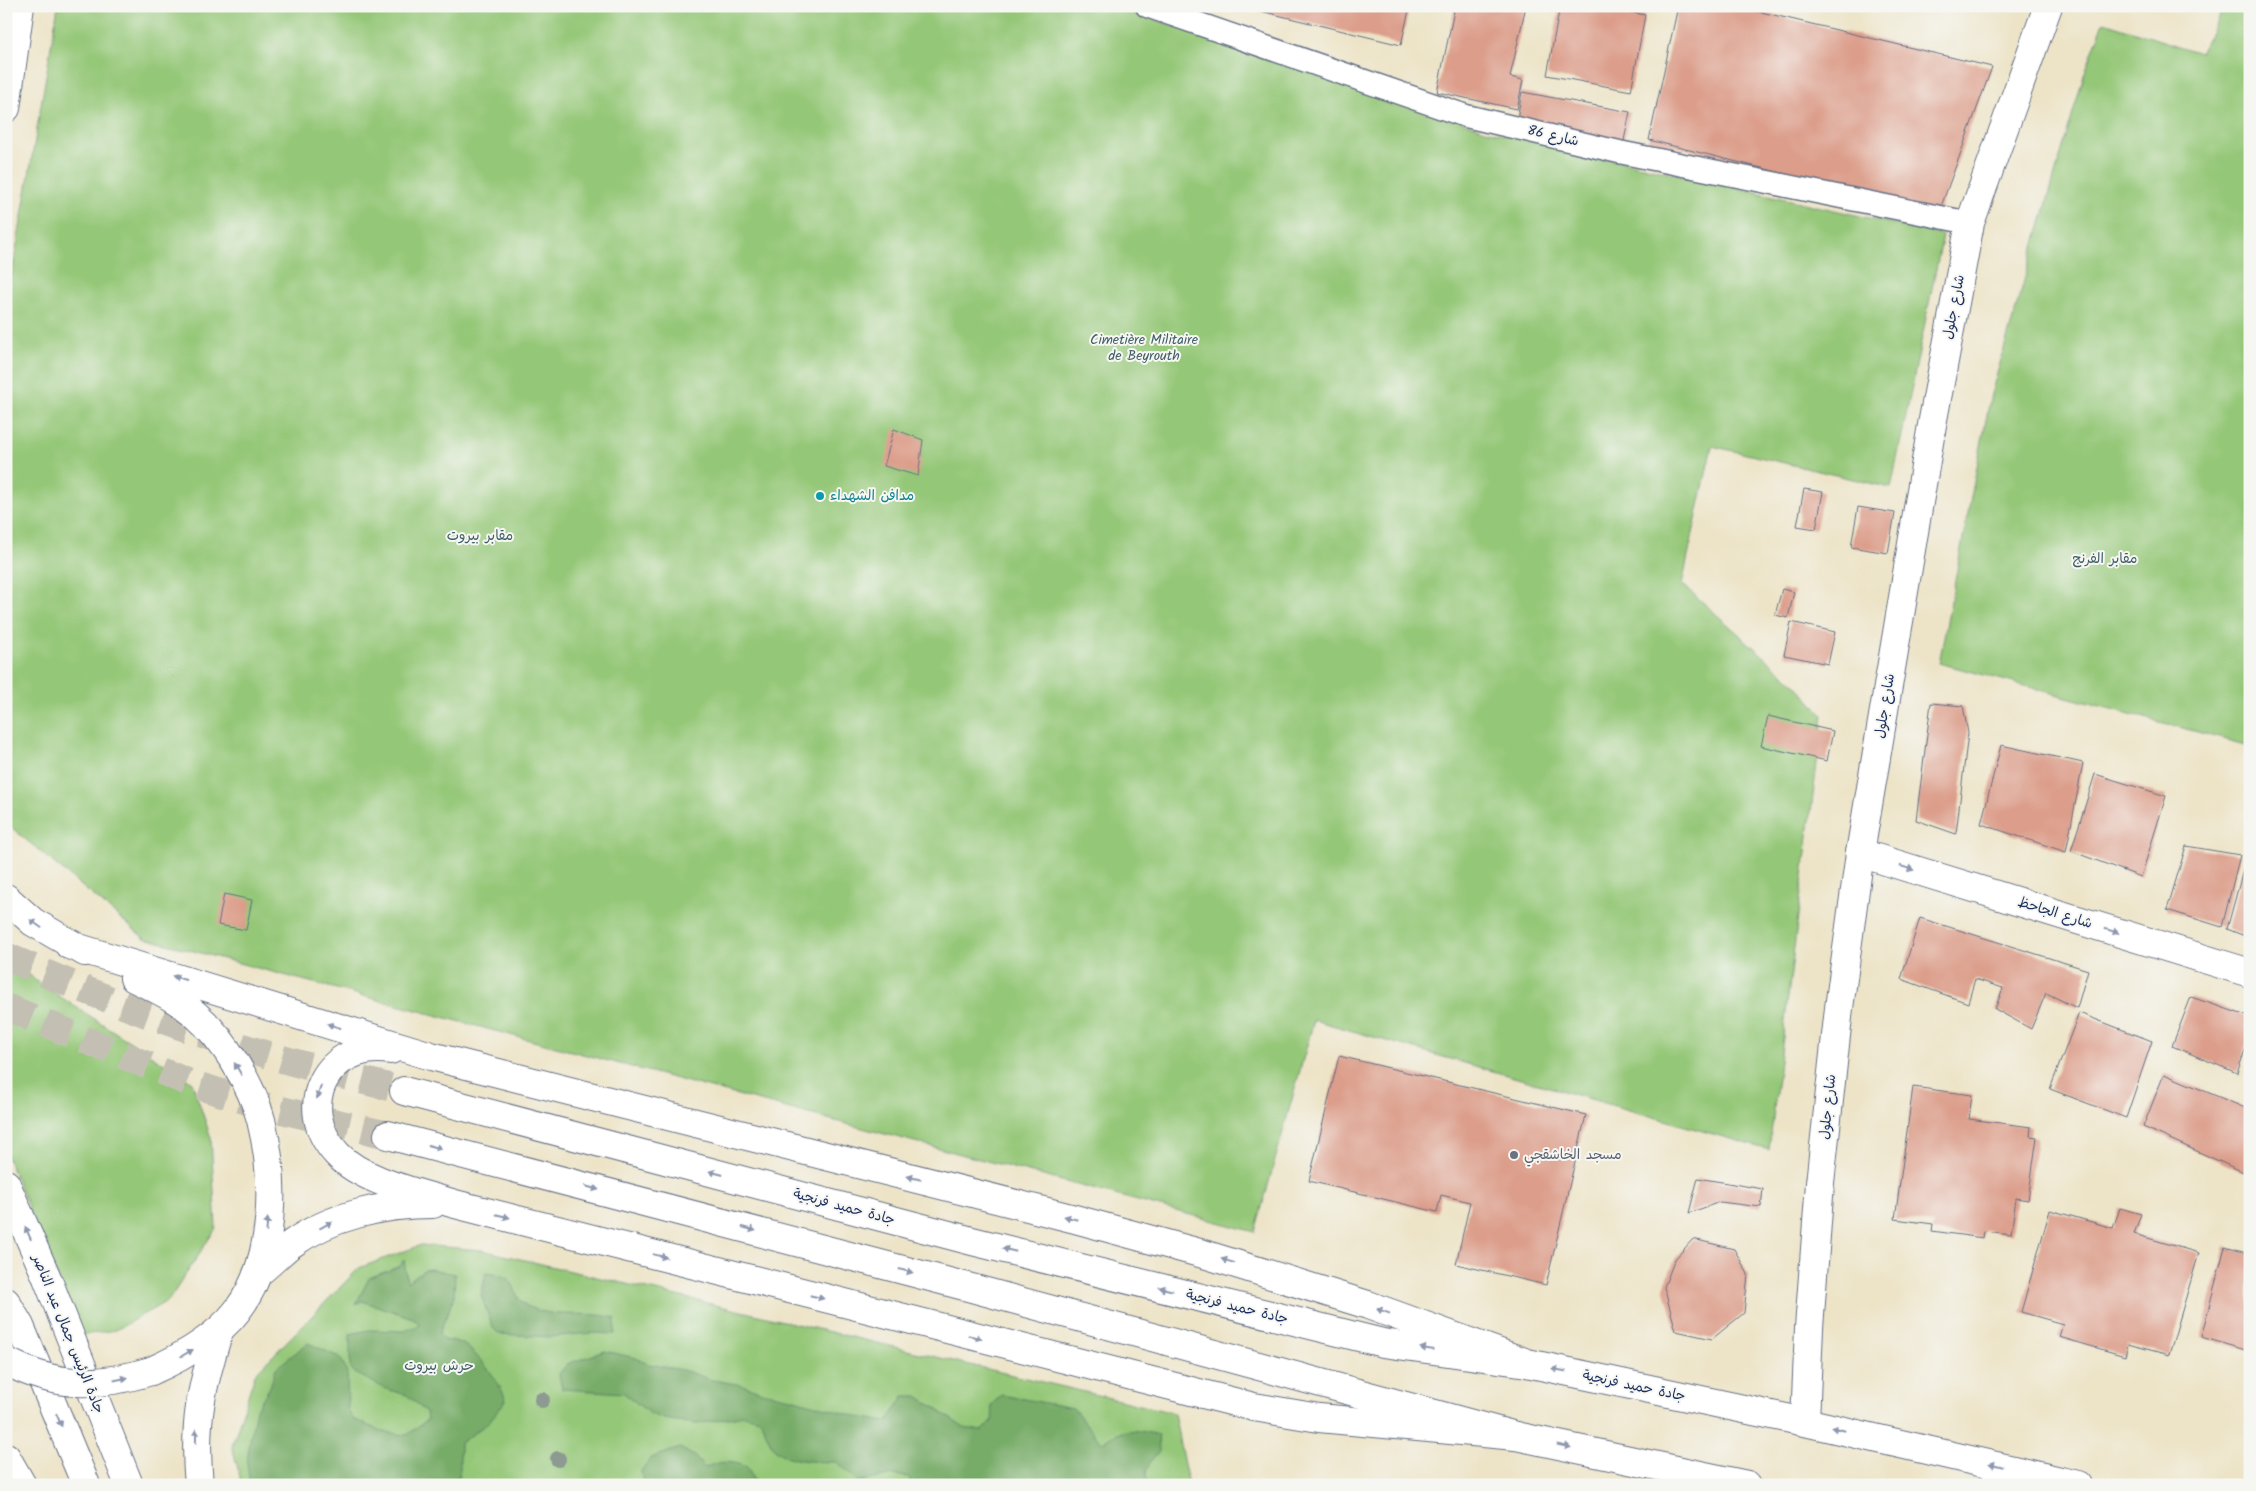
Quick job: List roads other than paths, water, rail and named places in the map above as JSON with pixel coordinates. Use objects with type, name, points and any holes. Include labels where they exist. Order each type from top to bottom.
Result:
[{"type":"main road","points":[[6,108],[20,6]]},
{"type":"main road","name":"شارع جلول","points":[[1805,1422],[1808,1328],[1820,1183],[1839,1008],[1860,853],[1932,425],[1970,223],[2048,6]]},
{"type":"main road","name":"شارع الجاحظ","points":[[1860,853],[2250,973]]},
{"type":"main road","points":[[6,898],[33,922],[70,945],[167,994],[196,1015],[227,1051],[245,1080],[261,1119],[267,1152],[270,1186],[266,1234],[258,1273],[238,1310],[219,1331],[192,1350],[151,1370],[110,1381],[70,1383],[40,1376],[6,1361]]},
{"type":"main road","points":[[70,945],[431,1056],[1065,1217],[1206,1255],[1368,1305],[1527,1363]]},
{"type":"main road","points":[[431,1056],[372,1048],[348,1055],[336,1064],[323,1080],[318,1092],[318,1112],[322,1131],[337,1154],[353,1166],[381,1181],[456,1204],[1254,1407],[1319,1418],[1516,1436]]},
{"type":"main road","name":"جادة حميد فرنجية","points":[[404,1091],[972,1241],[1383,1343],[1527,1363],[1805,1422],[2078,1485]]},
{"type":"main road","points":[[388,1135],[968,1287],[1516,1436],[1747,1485]]},
{"type":"main road","name":"جادة الرئيس جمال عبد الناصر","points":[[6,1184],[47,1278],[129,1485]]},
{"type":"main road","points":[[258,1273],[291,1245],[334,1221],[380,1208],[409,1204],[456,1204]]},
{"type":"main road","points":[[6,1302],[20,1326],[86,1485]]},
{"type":"main road","points":[[199,1485],[196,1434],[198,1408],[203,1381],[219,1331]]},
{"type":"main road","points":[[6,1457],[22,1485]]},
{"type":"street","name":"شارع 86","points":[[1148,6],[1466,116],[1619,152],[1970,223]]},
{"type":"tunnel","points":[[6,956],[102,997],[199,1033],[317,1069],[404,1091]]},
{"type":"tunnel","points":[[6,1007],[190,1083],[260,1105],[388,1135]]},
{"type":"place","name":"مدافن الشهداء","points":[[820,496]]},
{"type":"place","name":"مسجد الخاشقجي","points":[[1514,1155]]},
{"type":"park label","name":"Cimetière Militaire de Beyrouth","points":[[1144,348]]},
{"type":"park label","name":"مقابر بيروت","points":[[480,536]]},
{"type":"park label","name":"مقابر الفرنج","points":[[2105,559]]},
{"type":"park label","name":"حرش بيروت","points":[[439,1366]]}]
